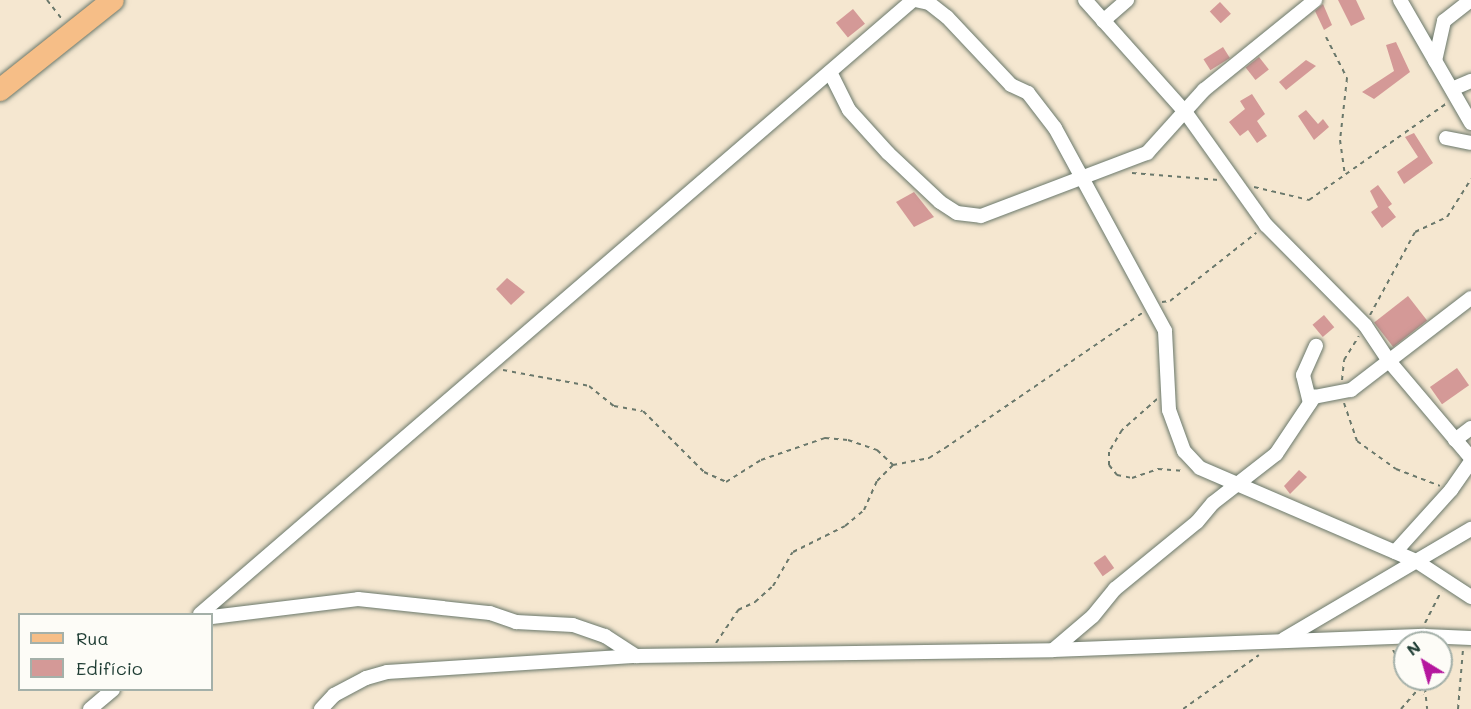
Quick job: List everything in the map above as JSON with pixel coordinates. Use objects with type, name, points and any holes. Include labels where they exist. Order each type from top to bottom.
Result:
[{"type":"main road","points":[[0,90],[113,0]]},
{"type":"street","points":[[202,613],[914,0],[929,3],[947,17],[1011,85],[1028,93],[1055,128],[1078,176],[1152,304],[1168,351],[1173,430],[1184,451],[1200,468],[1235,486],[1416,561],[1471,597]]},
{"type":"street","points":[[1084,0],[1186,113],[1266,225],[1365,325],[1389,361],[1471,460],[1451,490],[1395,552]]},
{"type":"street","points":[[1103,21],[1127,0]]},
{"type":"street","points":[[830,72],[849,110],[869,134],[940,202],[957,213],[981,216],[1078,176],[1147,153],[1186,113],[1204,90],[1315,0]]},
{"type":"street","points":[[1400,0],[1471,123]]},
{"type":"street","points":[[1436,61],[1444,21],[1471,0]]},
{"type":"street","points":[[1455,94],[1471,81]]},
{"type":"street","points":[[1446,138],[1471,143]]},
{"type":"street","points":[[1053,650],[1093,616],[1115,589],[1235,486],[1276,454],[1314,397],[1351,390],[1471,298]]},
{"type":"street","points":[[1310,403],[1303,375],[1316,346]]},
{"type":"street","points":[[1455,440],[1471,428]]},
{"type":"street","points":[[1284,640],[1471,529]]},
{"type":"street","points":[[213,617],[358,599],[490,614],[516,622],[573,626],[605,636],[636,656]]},
{"type":"street","points":[[321,709],[334,695],[366,678],[387,672],[636,656],[1053,650],[1393,637]]},
{"type":"street","points":[[1453,637],[1468,638]]},
{"type":"street","points":[[90,709],[112,691]]},
{"type":"path","points":[[47,0],[73,32]]},
{"type":"path","points":[[1326,37],[1347,78],[1340,140],[1345,176]]},
{"type":"path","points":[[1107,166],[1133,173],[1236,183],[1309,200],[1455,94]]},
{"type":"path","points":[[702,655],[721,638],[738,610],[755,602],[773,586],[793,552],[845,526],[864,510],[877,481],[893,465],[929,458],[945,448],[1152,304],[1170,301],[1266,225]]},
{"type":"path","points":[[483,370],[520,371],[589,386],[614,406],[643,411],[704,472],[726,482],[761,460],[825,438],[848,440],[877,450],[893,465]]},
{"type":"path","points":[[1169,391],[1122,430],[1109,452],[1109,465],[1117,475],[1132,478],[1158,469],[1200,468]]},
{"type":"path","points":[[1425,631],[1425,622],[1446,579]]},
{"type":"path","points":[[1386,637],[1393,650]]},
{"type":"path","points":[[1458,709],[1459,670],[1468,638]]},
{"type":"path","points":[[1183,709],[1284,640]]},
{"type":"path","points":[[1401,709],[1418,691]]},
{"type":"path","points":[[1421,691],[1427,709]]},
{"type":"path","points":[[1423,691],[1423,695]]},
{"type":"building","points":[[1338,0],[1356,0],[1365,19],[1351,26]]},
{"type":"building","points":[[1220,2],[1231,14],[1221,23],[1210,12]]},
{"type":"building","points":[[1323,4],[1332,25],[1324,30],[1315,11]]},
{"type":"building","points":[[853,9],[865,24],[848,38],[836,23]]},
{"type":"building","points":[[1396,42],[1410,72],[1374,99],[1362,92],[1394,71],[1386,45]]},
{"type":"building","points":[[1223,47],[1230,58],[1210,70],[1203,59]]},
{"type":"building","points":[[1259,57],[1269,70],[1255,80],[1246,67]]},
{"type":"building","points":[[1306,60],[1316,66],[1286,90],[1279,82]]},
{"type":"building","points":[[1252,94],[1265,114],[1257,121],[1267,136],[1257,143],[1248,130],[1240,136],[1229,122],[1245,109],[1240,101]]},
{"type":"building","points":[[1306,110],[1318,124],[1323,119],[1329,127],[1314,140],[1298,116]]},
{"type":"building","points":[[1414,133],[1433,163],[1404,184],[1397,172],[1418,157],[1405,137]]},
{"type":"building","points":[[1378,185],[1392,204],[1388,207],[1396,217],[1382,228],[1371,212],[1378,207],[1370,191]]},
{"type":"building","points":[[914,192],[934,217],[914,227],[896,202]]},
{"type":"building","points":[[507,278],[525,292],[511,305],[496,289]]},
{"type":"building","points":[[1408,296],[1427,320],[1393,347],[1374,322]]},
{"type":"building","points":[[1324,315],[1334,327],[1323,337],[1313,325]]},
{"type":"building","points":[[1457,368],[1469,385],[1442,404],[1430,387]]},
{"type":"building","points":[[1299,470],[1307,477],[1290,494],[1284,486]]},
{"type":"building","points":[[1105,555],[1114,568],[1103,576],[1094,563]]}]
